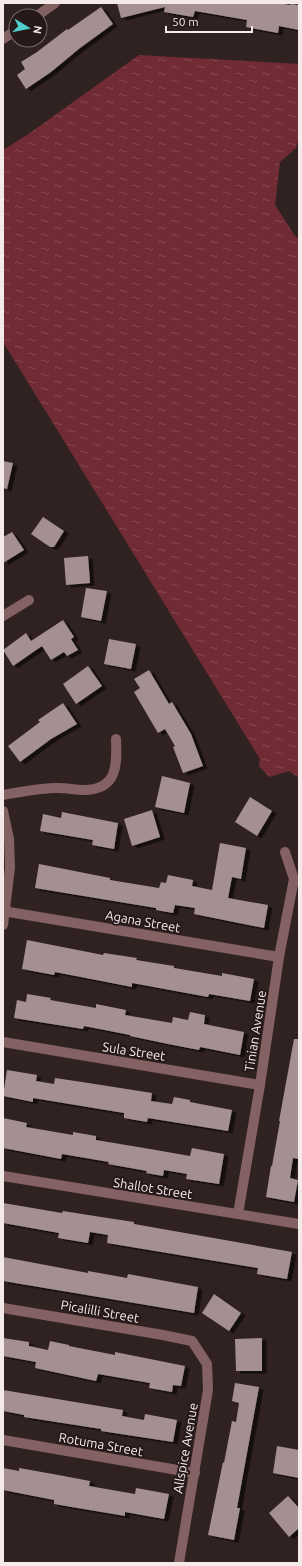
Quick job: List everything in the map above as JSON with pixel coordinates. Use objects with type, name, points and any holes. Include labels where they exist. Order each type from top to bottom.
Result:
[{"type":"street","points":[[3,616],[29,600]]},
{"type":"street","points":[[3,795],[58,788],[85,790],[99,789],[114,775],[117,755],[116,739]]},
{"type":"street","points":[[3,810],[8,839],[10,868],[3,926]]},
{"type":"street","name":"Tinian Avenue","points":[[238,1214],[260,1085],[279,957],[294,878],[285,852]]},
{"type":"street","name":"Agana Street","points":[[4,911],[279,957]]},
{"type":"street","name":"Sula Street","points":[[3,1042],[260,1085]]},
{"type":"street","name":"Shallot Street","points":[[3,1176],[299,1224]]},
{"type":"street","name":"Picalilli Street","points":[[3,1308],[192,1341]]},
{"type":"street","name":"Allspice Avenue","points":[[179,1563],[208,1390],[207,1364],[192,1341]]},
{"type":"street","name":"Rotuma Street","points":[[3,1440],[195,1473]]},
{"type":"water","points":[[139,55],[299,64],[299,137],[296,148],[280,162],[275,205],[295,236],[299,239],[299,778],[289,771],[269,777],[259,766],[260,759],[3,342],[3,150],[27,135]]},
{"type":"building","points":[[117,3],[279,3],[299,5],[299,30],[279,26],[278,33],[246,27],[247,20],[195,11],[193,17],[164,12],[165,7],[121,18]]},
{"type":"building","points":[[101,7],[113,24],[80,48],[51,72],[26,89],[17,75],[25,69],[21,62],[42,48],[48,48],[48,44],[67,29],[68,30]]},
{"type":"building","points":[[3,461],[13,463],[7,489],[3,488]]},
{"type":"building","points":[[43,517],[64,531],[54,547],[50,547],[31,534]]},
{"type":"building","points":[[12,532],[24,550],[3,563],[3,537]]},
{"type":"building","points":[[88,556],[90,583],[66,585],[64,558]]},
{"type":"building","points":[[86,588],[107,591],[101,621],[81,617]]},
{"type":"building","points":[[63,620],[74,637],[71,639],[78,650],[67,656],[64,652],[51,660],[42,646],[13,666],[3,650],[26,633],[31,641]]},
{"type":"building","points":[[109,639],[136,644],[131,669],[104,664]]},
{"type":"building","points":[[88,666],[102,686],[76,704],[63,684]]},
{"type":"building","points":[[149,670],[169,704],[172,702],[191,734],[203,766],[183,773],[173,747],[175,746],[165,729],[158,733],[134,692],[140,688],[134,679]]},
{"type":"building","points":[[63,703],[77,724],[51,739],[20,762],[8,746],[40,722],[38,720]]},
{"type":"building","points":[[162,776],[190,783],[184,813],[155,807]]},
{"type":"building","points":[[250,797],[272,811],[257,836],[235,822]]},
{"type":"building","points":[[152,810],[160,837],[132,846],[124,819]]},
{"type":"building","points":[[62,812],[118,823],[114,849],[92,845],[93,840],[40,831],[43,814],[61,818]]},
{"type":"building","points":[[220,843],[246,848],[241,879],[232,877],[228,898],[268,905],[264,928],[194,914],[195,908],[175,905],[173,913],[156,910],[156,908],[35,888],[39,864],[110,878],[110,880],[159,888],[161,882],[166,883],[168,875],[193,880],[192,886],[212,890]]},
{"type":"building","points":[[27,940],[103,955],[104,953],[137,958],[136,960],[174,966],[174,968],[222,976],[222,973],[254,979],[250,1001],[209,994],[208,997],[132,983],[132,987],[55,972],[54,975],[22,969]]},
{"type":"building","points":[[27,994],[51,998],[50,1000],[96,1008],[96,1004],[126,1010],[125,1015],[172,1023],[173,1017],[188,1020],[190,1012],[205,1015],[204,1024],[244,1032],[240,1055],[200,1047],[199,1050],[84,1026],[83,1029],[14,1018],[17,1000],[26,1002]]},
{"type":"building","points":[[294,1039],[299,1039],[299,1159],[293,1158],[290,1178],[298,1180],[294,1202],[266,1197]]},
{"type":"building","points":[[7,1070],[37,1075],[36,1081],[54,1084],[55,1078],[152,1093],[151,1101],[172,1104],[174,1097],[190,1100],[190,1102],[232,1110],[228,1131],[148,1118],[147,1122],[124,1118],[124,1113],[33,1098],[33,1102],[3,1096]]},
{"type":"building","points":[[3,1118],[27,1123],[26,1127],[73,1135],[73,1132],[96,1136],[96,1140],[190,1156],[192,1148],[224,1154],[219,1184],[186,1179],[187,1174],[164,1170],[163,1176],[146,1173],[147,1171],[108,1164],[109,1162],[62,1154],[61,1159],[3,1148]]},
{"type":"building","points":[[3,1203],[62,1213],[63,1211],[134,1222],[134,1224],[292,1252],[287,1279],[257,1274],[258,1268],[107,1243],[108,1235],[90,1232],[88,1243],[58,1238],[59,1233],[3,1223]]},
{"type":"building","points":[[3,1257],[88,1273],[88,1271],[127,1278],[128,1274],[198,1287],[194,1313],[3,1281]]},
{"type":"building","points":[[214,1294],[241,1313],[229,1331],[202,1313]]},
{"type":"building","points":[[3,1338],[29,1342],[29,1346],[48,1350],[50,1341],[115,1355],[115,1352],[185,1366],[181,1386],[173,1385],[172,1392],[149,1388],[150,1383],[98,1374],[96,1381],[35,1368],[36,1362],[3,1356]]},
{"type":"building","points":[[262,1338],[262,1371],[236,1371],[235,1339]]},
{"type":"building","points":[[235,1383],[259,1387],[237,1508],[240,1508],[234,1540],[208,1535],[232,1421],[236,1422],[239,1403],[232,1401]]},
{"type":"building","points":[[3,1390],[123,1410],[122,1416],[144,1420],[145,1414],[177,1420],[173,1442],[24,1417],[24,1415],[3,1411]]},
{"type":"building","points":[[277,1446],[299,1450],[299,1478],[273,1473]]},
{"type":"building","points":[[3,1468],[19,1471],[19,1468],[90,1481],[89,1486],[135,1494],[136,1488],[169,1494],[164,1519],[125,1512],[125,1516],[54,1504],[54,1500],[3,1490]]},
{"type":"building","points":[[288,1496],[299,1508],[299,1528],[289,1537],[269,1513]]}]
